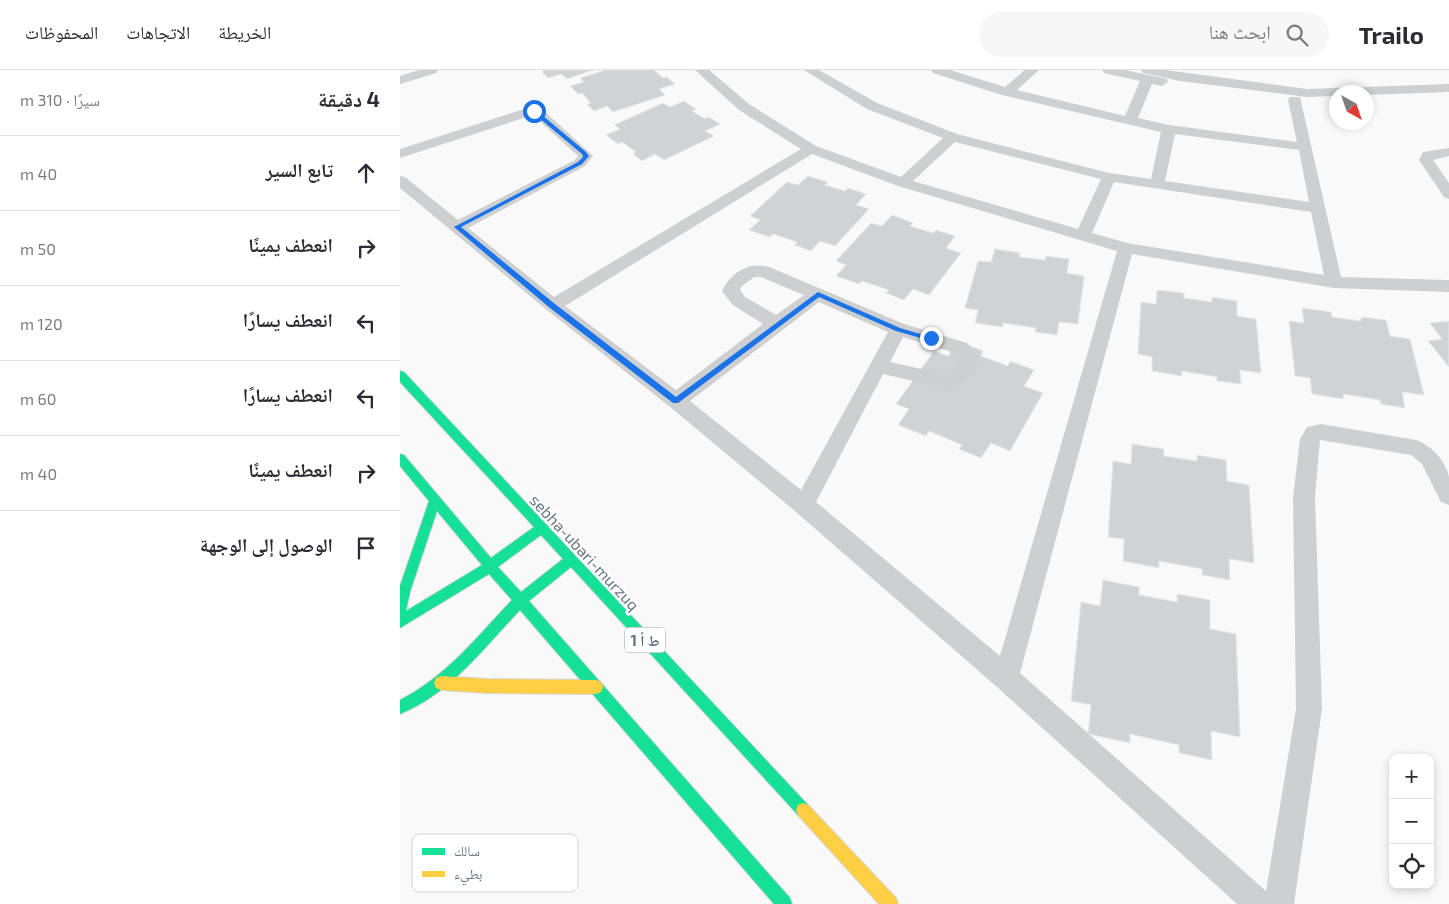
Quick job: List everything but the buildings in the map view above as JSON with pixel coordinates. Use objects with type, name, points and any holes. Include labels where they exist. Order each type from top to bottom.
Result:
[{"type":"main road","name":"sebha-ubari-murzuq","points":[[400,375],[890,904]]},
{"type":"main road","points":[[400,458],[490,566],[784,904]]},
{"type":"main road","points":[[400,612],[404,592],[435,501]]},
{"type":"main road","points":[[400,622],[490,566],[540,528]]},
{"type":"main road","points":[[400,707],[412,702],[441,683],[468,659],[521,600],[571,560]]},
{"type":"main road","points":[[441,683],[488,686],[596,687]]},
{"type":"street","points":[[400,80],[432,70]]},
{"type":"street","points":[[701,70],[744,107],[811,149],[903,183],[1126,248],[1334,282],[1449,286]]},
{"type":"street","points":[[810,70],[872,106],[952,137],[1109,177],[1318,208]]},
{"type":"street","points":[[937,70],[1007,92],[1130,122],[1305,147]]},
{"type":"street","points":[[1007,92],[1033,70]]},
{"type":"street","points":[[1108,70],[1307,93],[1449,88]]},
{"type":"street","points":[[1130,122],[1147,74]]},
{"type":"street","points":[[1147,74],[1180,86],[1295,100],[1329,102]]},
{"type":"street","points":[[1295,100],[1334,282]]},
{"type":"street","points":[[1374,103],[1393,103]]},
{"type":"street","points":[[400,154],[532,111],[537,112],[586,156],[580,163],[457,227]]},
{"type":"street","points":[[1158,183],[1169,129]]},
{"type":"street","points":[[903,183],[952,137]]},
{"type":"street","points":[[553,306],[811,149]]},
{"type":"street","points":[[1449,152],[1433,153],[1426,160],[1449,194]]},
{"type":"street","points":[[1083,235],[1109,177]]},
{"type":"street","points":[[400,180],[553,306],[676,401],[804,504],[1006,678],[1259,904]]},
{"type":"street","points":[[1006,678],[1126,248]]},
{"type":"street","points":[[776,324],[734,296],[731,290],[735,283],[750,272],[760,270],[898,329],[961,348],[969,357],[963,374],[957,380],[949,382],[878,366]]},
{"type":"street","points":[[676,401],[818,294]]},
{"type":"street","points":[[804,504],[898,329]]},
{"type":"street","points":[[1278,904],[1309,709],[1304,497],[1310,439],[1314,433],[1331,433],[1416,448],[1429,458],[1449,496]]},
{"type":"traffic: fast","points":[[400,375],[803,810]]},
{"type":"traffic: fast","points":[[400,458],[490,566],[784,904]]},
{"type":"traffic: fast","points":[[400,612],[404,592],[435,501]]},
{"type":"traffic: fast","points":[[400,622],[472,579],[540,529]]},
{"type":"traffic: fast","points":[[400,707],[419,698],[451,674],[526,595],[571,560]]},
{"type":"traffic: slow","points":[[441,683],[487,686],[596,687]]},
{"type":"traffic: slow","points":[[803,810],[890,904]]},
{"type":"route","points":[[534,111],[584,153],[586,156],[584,160],[457,227],[553,306],[676,401],[818,294],[898,329],[931,338]]}]
